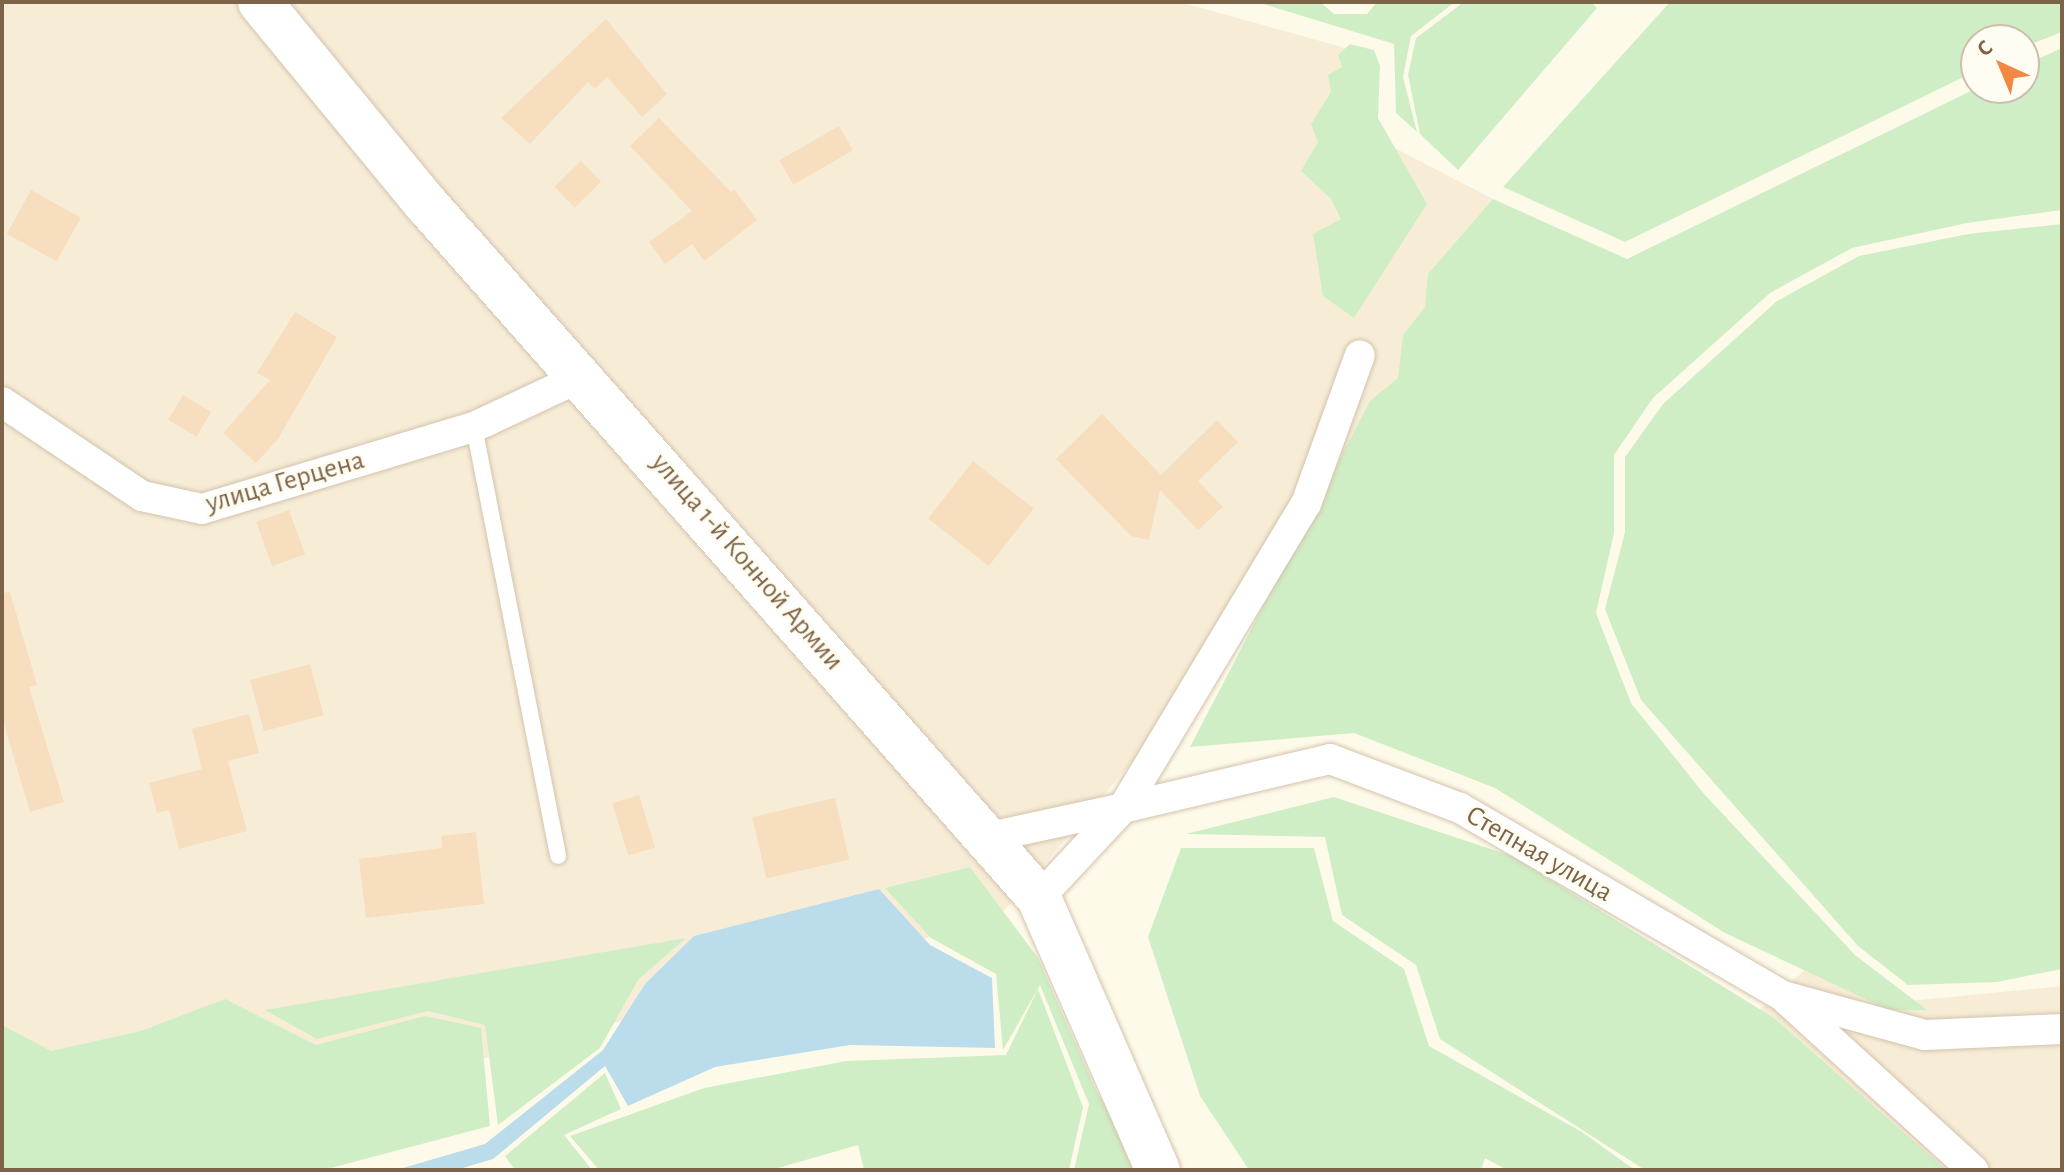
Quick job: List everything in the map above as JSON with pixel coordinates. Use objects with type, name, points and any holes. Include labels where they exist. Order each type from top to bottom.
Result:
[{"type":"main road","name":"улица 1-й Конной Армии","points":[[260,2],[427,205],[583,376],[990,837],[1039,898],[1158,1170]]},
{"type":"street","points":[[1039,898],[1123,808],[1306,504],[1360,355]]},
{"type":"street","name":"улица Герцена","points":[[2,402],[142,496],[202,509],[474,427],[583,376]]},
{"type":"street","name":"Степная улица","points":[[990,837],[1330,759],[1460,808],[1783,996],[1925,1035],[2062,1029]]},
{"type":"street","points":[[1783,996],[1973,1170]]},
{"type":"lane","points":[[474,427],[558,856]]},
{"type":"shaded area","points":[[2,2],[1180,2],[1374,56],[1358,129],[1578,243],[997,919],[74,1170],[2,1170]]},
{"type":"shaded area","points":[[1829,949],[1909,1001],[2062,986],[2062,1170],[1897,1170],[1750,1018]]},
{"type":"green space","points":[[1257,2],[1320,2],[1334,14],[1367,14],[1377,2],[1455,2],[1411,36],[1403,77],[1417,132],[1396,113],[1394,44]]},
{"type":"green space","points":[[1464,2],[1591,2],[1597,8],[1458,170],[1420,134],[1408,75],[1416,38]]},
{"type":"green space","points":[[1670,2],[2062,2],[2062,32],[2040,41],[2040,24],[1960,24],[1960,79],[1625,242],[1503,187]]},
{"type":"green space","points":[[1350,44],[1374,50],[1380,66],[1378,118],[1427,204],[1354,318],[1323,296],[1313,234],[1341,219],[1331,199],[1301,171],[1318,142],[1311,124],[1331,92],[1328,75],[1342,67],[1338,55]]},
{"type":"green space","points":[[2062,48],[2062,210],[1967,223],[1852,248],[1770,293],[1653,398],[1614,455],[1614,533],[1596,613],[1631,703],[1705,795],[1855,955],[1927,1010],[1889,1010],[1725,933],[1495,788],[1354,733],[1190,747],[1370,401],[1398,378],[1403,335],[1425,307],[1428,274],[1493,199],[1627,259],[1960,96],[1960,104],[2040,104],[2040,58]]},
{"type":"green space","points":[[2062,224],[2062,969],[1997,982],[1908,985],[1858,946],[1641,700],[1605,609],[1625,532],[1625,457],[1663,404],[1777,301],[1859,256],[1968,234]]},
{"type":"green space","points":[[1334,797],[1512,856],[1774,1018],[1946,1170],[1645,1170],[1440,1039],[1416,965],[1342,915],[1325,837],[1186,834]]},
{"type":"green space","points":[[1181,848],[1314,848],[1333,921],[1404,969],[1429,1046],[1582,1132],[1635,1170],[1507,1170],[1485,1158],[1481,1170],[1249,1170],[1200,1096],[1148,937]]},
{"type":"green space","points":[[970,867],[1038,958],[1096,1090],[1140,1170],[1074,1170],[1089,1104],[1040,985],[1003,1050],[996,974],[931,938],[885,888]]},
{"type":"green space","points":[[686,938],[638,980],[600,1048],[498,1125],[485,1025],[428,1011],[317,1039],[265,1010]]},
{"type":"green space","points":[[1038,989],[1083,1107],[1069,1170],[864,1170],[858,1145],[771,1170],[599,1170],[570,1136],[704,1088],[846,1061],[1006,1055]]},
{"type":"green space","points":[[225,999],[316,1045],[425,1016],[481,1028],[490,1126],[323,1170],[2,1170],[2,1025],[51,1051],[141,1031]]},
{"type":"green space","points":[[605,1073],[621,1109],[564,1135],[592,1170],[515,1170],[505,1156]]},
{"type":"water","points":[[879,889],[930,945],[992,978],[995,1048],[850,1045],[715,1067],[628,1106],[605,1066],[493,1159],[456,1170],[396,1170],[485,1144],[603,1050],[645,984],[694,936]]},
{"type":"building","points":[[606,19],[667,94],[642,117],[607,77],[595,89],[588,82],[530,144],[501,118]]},
{"type":"building","points":[[659,118],[731,192],[734,189],[757,220],[704,261],[692,244],[665,264],[649,242],[692,211],[630,146]]},
{"type":"building","points":[[839,126],[853,150],[793,185],[779,160]]},
{"type":"building","points":[[581,161],[601,182],[575,208],[554,187]]},
{"type":"building","points":[[31,190],[81,218],[57,261],[7,234]]},
{"type":"building","points":[[295,312],[337,337],[278,439],[256,463],[223,433],[270,380],[257,373]]},
{"type":"building","points":[[183,395],[211,412],[196,437],[168,420]]},
{"type":"building","points":[[1102,414],[1161,475],[1217,420],[1238,442],[1198,481],[1223,507],[1198,530],[1160,490],[1149,540],[1131,536],[1056,459]]},
{"type":"building","points":[[973,461],[1034,508],[989,566],[928,519]]},
{"type":"building","points":[[289,510],[305,554],[272,566],[256,522]]},
{"type":"building","points":[[10,592],[37,685],[29,687],[64,802],[30,812],[2,717],[2,593]]},
{"type":"building","points":[[310,664],[324,715],[264,731],[250,680]]},
{"type":"building","points":[[249,714],[259,753],[228,761],[247,831],[179,849],[169,810],[157,813],[149,783],[202,769],[192,729]]},
{"type":"building","points":[[639,795],[655,848],[628,856],[612,803]]},
{"type":"building","points":[[835,798],[849,859],[766,879],[752,817]]},
{"type":"building","points":[[476,832],[484,904],[366,918],[359,859],[442,848],[441,836]]}]
